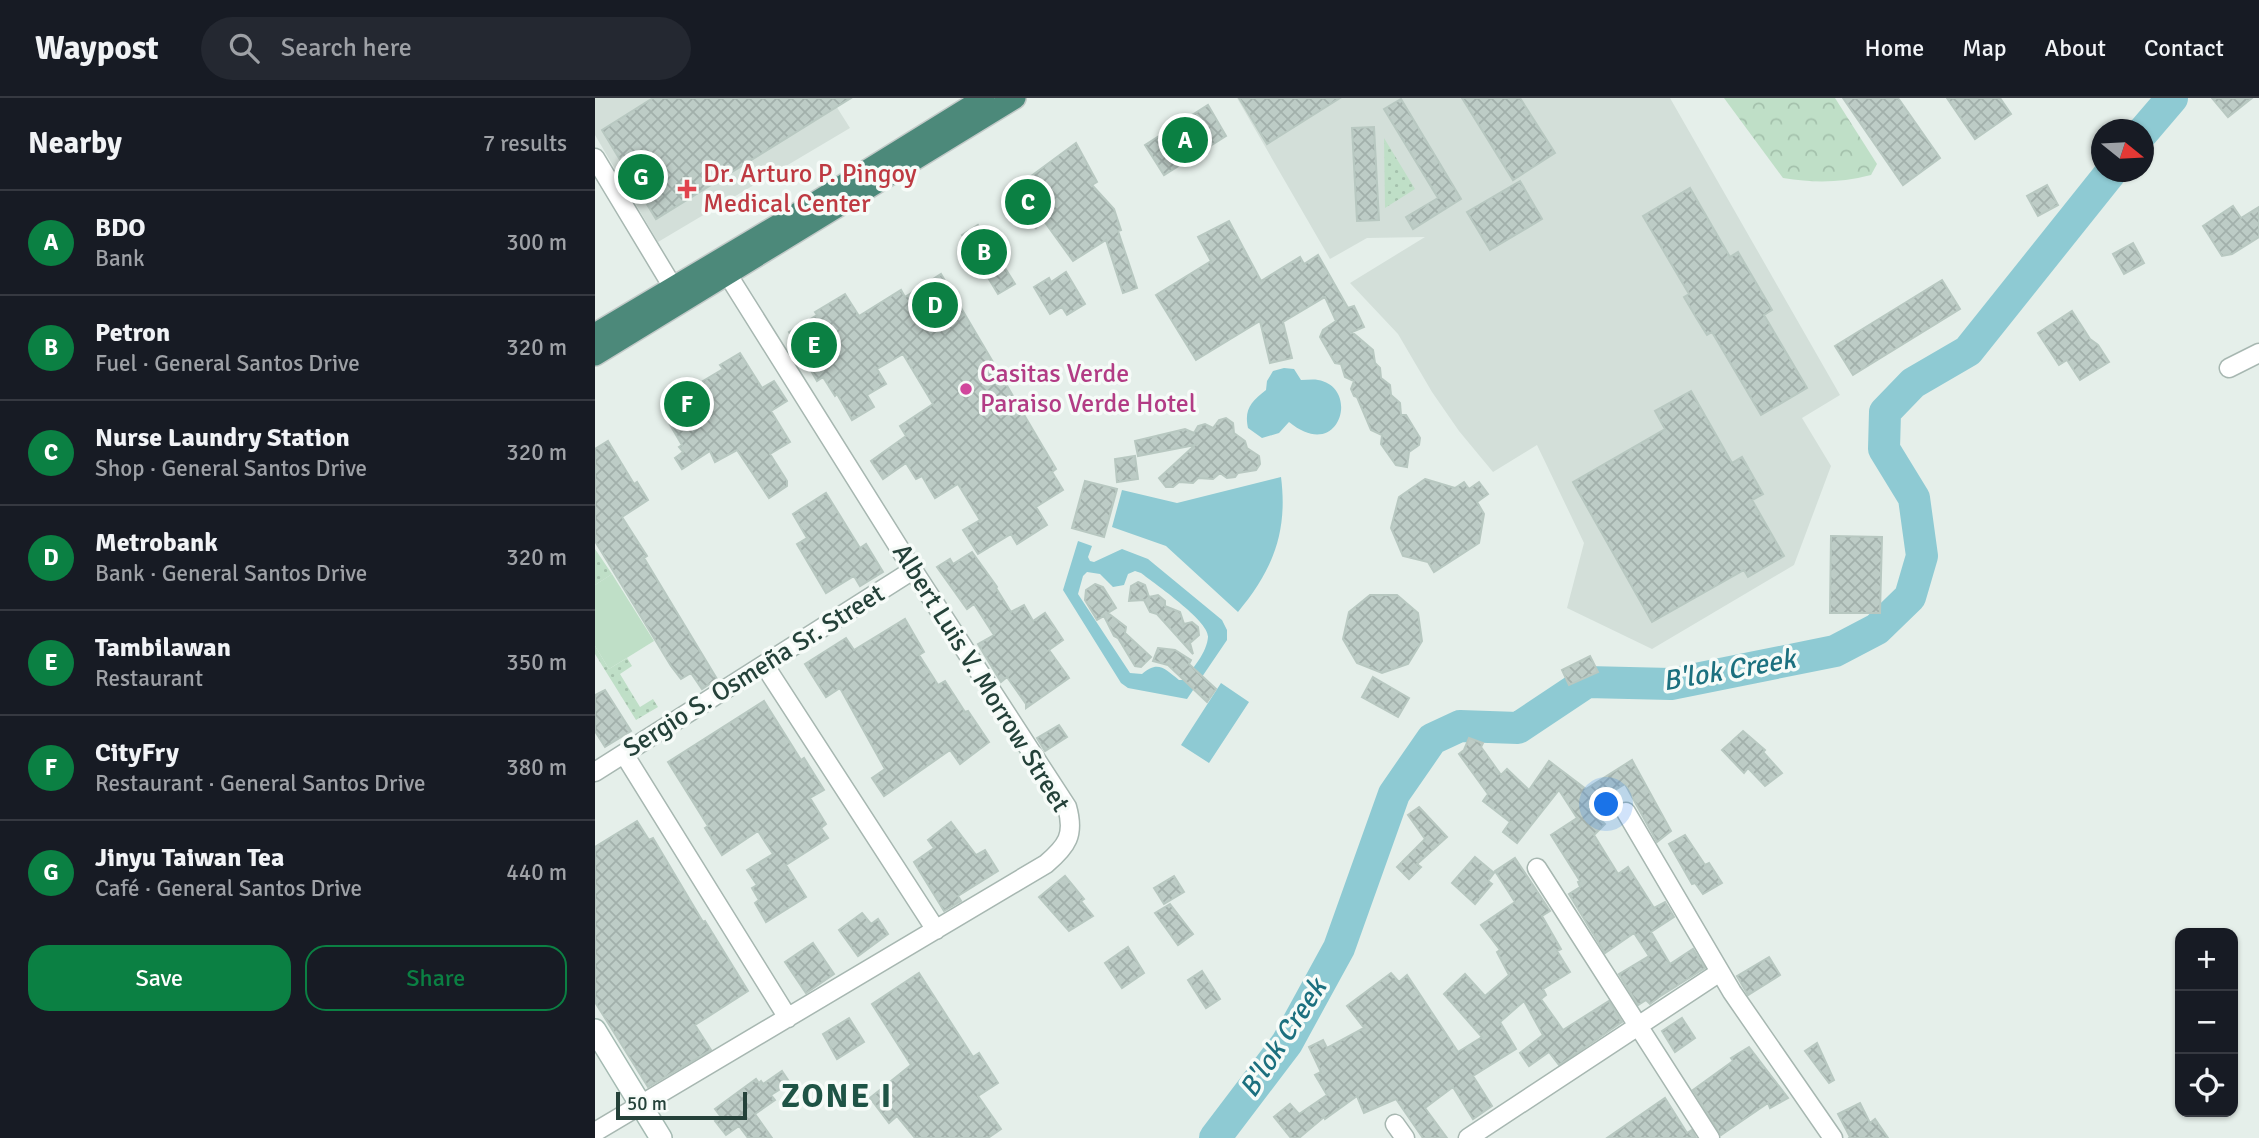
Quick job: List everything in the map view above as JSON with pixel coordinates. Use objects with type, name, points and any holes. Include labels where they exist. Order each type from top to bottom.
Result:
[{"type":"highway","points":[[723,267],[984,98]]},
{"type":"highway","points":[[595,334],[678,294],[1015,98]]},
{"type":"highway","points":[[595,355],[678,294]]},
{"type":"main road","points":[[595,1030],[661,1138]]},
{"type":"street","points":[[595,158],[678,294]]},
{"type":"street","name":"Albert Luis V. Morrow Street","points":[[595,1132],[642,1107],[1046,864],[1060,852],[1068,839],[1071,823],[1067,807],[913,570],[723,267]]},
{"type":"street","points":[[2229,368],[2259,353]]},
{"type":"street","name":"Sergio S. Osmeña Sr. Street","points":[[595,772],[913,570]]},
{"type":"street","points":[[765,666],[936,930]]},
{"type":"street","points":[[624,754],[788,1018]]},
{"type":"street","points":[[1626,812],[1720,972],[1833,1138]]},
{"type":"street","points":[[1537,868],[1710,1138]]},
{"type":"street","points":[[1468,1138],[1720,972]]},
{"type":"shaded area","name":"Dr. Arturo P. Pingoy Medical Center","points":[[595,98],[831,98],[850,128],[658,242],[595,135]]},
{"type":"shaded area","points":[[1237,98],[1670,98],[1840,395],[1802,418],[1831,466],[1794,565],[1652,649],[1567,608],[1584,543],[1537,445],[1493,472],[1459,431],[1432,392],[1398,334],[1350,283],[1425,237],[1367,238],[1330,259]]},
{"type":"green space","points":[[1724,98],[1835,98],[1877,164],[1871,175],[1848,180],[1783,178]]},
{"type":"green space","points":[[1384,138],[1415,189],[1385,208]]},
{"type":"green space","points":[[595,549],[612,574],[595,585]]},
{"type":"green space","points":[[612,574],[654,641],[609,669],[595,646],[595,585]]},
{"type":"green space","points":[[595,646],[609,669],[627,658],[632,666],[620,674],[640,707],[653,699],[658,707],[636,720],[595,654]]},
{"type":"water","points":[[1294,369],[1301,380],[1318,380],[1331,386],[1339,395],[1339,419],[1332,429],[1321,434],[1307,433],[1289,422],[1279,433],[1262,438],[1248,428],[1250,406],[1266,390],[1267,381],[1273,371]]},
{"type":"water","points":[[1281,477],[1282,515],[1275,549],[1260,581],[1238,612],[1166,546],[1112,527],[1122,490],[1177,503]]},
{"type":"water","points":[[1078,541],[1092,546],[1088,557],[1094,562],[1122,549],[1148,559],[1222,620],[1227,630],[1227,640],[1187,699],[1128,688],[1121,683],[1063,590]],"holes":[[[1135,571],[1191,613],[1206,630],[1208,637],[1205,648],[1183,680],[1157,667],[1142,674],[1130,673],[1078,594],[1083,576],[1087,572],[1100,574],[1113,587],[1124,585],[1128,574]]]},
{"type":"water","points":[[1221,683],[1249,702],[1209,763],[1181,745]]},
{"type":"building","name":"Dr. Arturo P. Pingoy Medical Center","points":[[653,98],[851,98],[656,219],[602,130]]},
{"type":"building","points":[[1239,98],[1340,98],[1267,144]]},
{"type":"building","points":[[1462,98],[1520,98],[1555,153],[1513,180]]},
{"type":"building","points":[[1843,98],[1898,98],[1940,158],[1903,185]]},
{"type":"building","points":[[1947,98],[2000,98],[2011,114],[1975,139]]},
{"type":"building","points":[[2212,98],[2252,98],[2228,117]]},
{"type":"building","points":[[1401,99],[1461,199],[1413,229],[1406,217],[1438,198],[1384,109]]},
{"type":"building","points":[[1208,105],[1226,136],[1164,175],[1145,145]]},
{"type":"building","points":[[1374,127],[1379,220],[1357,221],[1352,128]]},
{"type":"building","points":[[1076,143],[1097,182],[1092,185],[1114,209],[1121,230],[1118,231],[1137,288],[1123,293],[1106,240],[1073,261],[1044,221],[1036,228],[1008,193]]},
{"type":"building","points":[[1520,181],[1542,219],[1490,250],[1467,212]]},
{"type":"building","points":[[2047,185],[2058,205],[2038,216],[2027,196]]},
{"type":"building","points":[[1690,188],[1730,257],[1738,252],[1772,310],[1764,315],[1807,388],[1761,415],[1712,332],[1707,335],[1697,319],[1684,297],[1689,294],[1643,216]]},
{"type":"building","points":[[2233,206],[2241,218],[2259,207],[2259,237],[2232,254],[2222,256],[2203,226]]},
{"type":"building","points":[[1229,221],[1261,281],[1300,257],[1304,264],[1318,255],[1348,308],[1354,306],[1364,327],[1352,332],[1373,350],[1381,378],[1390,385],[1391,395],[1400,403],[1401,415],[1406,415],[1420,438],[1419,445],[1409,452],[1407,467],[1396,465],[1381,444],[1382,435],[1371,430],[1351,389],[1354,381],[1345,377],[1341,364],[1335,363],[1320,337],[1323,330],[1336,321],[1325,297],[1283,322],[1292,358],[1270,363],[1260,321],[1196,360],[1156,295],[1211,261],[1198,237]]},
{"type":"building","points":[[978,225],[1015,284],[998,294],[962,235]]},
{"type":"building","points":[[2133,243],[2144,263],[2124,274],[2113,254]]},
{"type":"building","points":[[1066,272],[1085,304],[1067,315],[1062,307],[1050,314],[1034,287],[1049,278],[1051,282]]},
{"type":"building","points":[[941,274],[1056,469],[1052,472],[1063,490],[1036,507],[1047,525],[1017,544],[1011,534],[978,554],[963,530],[980,520],[958,484],[935,498],[922,476],[916,479],[906,463],[883,479],[871,461],[906,436],[900,426],[933,404],[903,354],[877,369],[886,384],[867,395],[874,407],[852,420],[837,394],[835,396],[823,377],[817,381],[789,332],[845,294],[859,316],[901,290],[905,297]]},
{"type":"building","points":[[1942,280],[1960,309],[1853,375],[1835,346]]},
{"type":"building","points":[[2072,311],[2109,362],[2080,380],[2067,360],[2059,365],[2038,333]]},
{"type":"building","points":[[740,353],[762,388],[774,381],[787,401],[771,411],[790,442],[770,454],[787,481],[787,486],[769,498],[737,450],[715,462],[710,451],[682,469],[675,458],[683,452],[679,447],[682,445],[662,411],[705,384],[703,381],[723,369],[720,365]]},
{"type":"building","points":[[1691,391],[1732,463],[1742,457],[1763,494],[1752,500],[1784,556],[1748,577],[1744,570],[1652,622],[1573,482],[1665,429],[1655,411]]},
{"type":"building","points":[[1226,418],[1233,423],[1234,433],[1245,441],[1247,448],[1259,456],[1260,464],[1256,470],[1227,478],[1220,473],[1213,479],[1198,478],[1193,483],[1179,482],[1173,487],[1166,487],[1159,478],[1195,445],[1138,456],[1135,441],[1185,429],[1194,433],[1198,426],[1205,424],[1213,428],[1219,420]]},
{"type":"building","points":[[608,441],[634,484],[637,482],[648,500],[622,517],[717,679],[702,689],[691,673],[681,679],[671,666],[595,541],[595,449]]},
{"type":"building","points":[[1135,456],[1138,479],[1117,482],[1115,459]]},
{"type":"building","points":[[1425,479],[1455,488],[1464,482],[1469,489],[1479,482],[1488,494],[1477,502],[1484,514],[1479,543],[1434,572],[1428,562],[1403,556],[1391,528],[1399,497]]},
{"type":"building","points":[[1085,481],[1117,489],[1104,537],[1072,528]]},
{"type":"building","points":[[826,493],[860,548],[866,544],[883,572],[860,586],[854,576],[826,593],[797,544],[807,538],[793,514]]},
{"type":"building","points":[[1831,536],[1882,537],[1880,613],[1830,613]]},
{"type":"building","points":[[972,552],[1011,612],[1024,605],[1033,621],[1045,613],[1063,640],[1049,650],[1069,678],[1026,708],[1007,677],[1001,682],[978,644],[994,635],[974,604],[967,609],[937,567],[950,559],[953,564]]},
{"type":"building","points":[[1138,582],[1145,585],[1149,597],[1158,595],[1165,601],[1165,606],[1180,612],[1184,624],[1192,622],[1198,627],[1199,635],[1190,643],[1193,654],[1157,614],[1150,612],[1144,600],[1129,601],[1131,586]]},
{"type":"building","points":[[1095,584],[1103,587],[1116,608],[1108,613],[1126,627],[1125,633],[1151,657],[1141,667],[1135,666],[1104,616],[1097,620],[1085,600],[1086,590]]},
{"type":"building","points":[[1370,595],[1397,595],[1418,613],[1422,641],[1408,664],[1382,673],[1357,663],[1343,639],[1349,612]]},
{"type":"building","points":[[905,619],[924,652],[919,655],[938,685],[945,681],[989,742],[960,764],[950,750],[884,796],[872,778],[885,769],[840,688],[826,697],[805,664],[846,638],[854,650]]},
{"type":"building","points":[[1158,648],[1175,650],[1191,660],[1189,664],[1216,689],[1207,702],[1168,665],[1153,661]]},
{"type":"building","points":[[1590,656],[1598,672],[1569,685],[1562,670]]},
{"type":"building","points":[[1373,677],[1409,698],[1398,717],[1362,697]]},
{"type":"building","points":[[605,690],[631,731],[605,747],[595,731],[595,695]]},
{"type":"building","points":[[764,701],[801,760],[804,758],[824,790],[810,798],[826,824],[821,828],[828,838],[786,865],[806,897],[766,922],[755,903],[759,900],[752,888],[757,885],[747,870],[773,854],[758,831],[722,855],[705,828],[708,826],[668,762]]},
{"type":"building","points":[[1059,725],[1067,737],[1045,751],[1037,738]]},
{"type":"building","points":[[1743,731],[1765,750],[1763,752],[1782,773],[1765,786],[1748,768],[1744,773],[1722,750]]},
{"type":"building","points":[[1469,738],[1483,743],[1481,747],[1501,775],[1507,769],[1529,790],[1549,761],[1586,789],[1632,760],[1671,831],[1657,842],[1625,784],[1587,807],[1605,824],[1594,835],[1618,874],[1628,867],[1654,908],[1665,902],[1674,917],[1651,932],[1670,964],[1693,949],[1705,968],[1650,1004],[1646,1000],[1638,1005],[1619,974],[1649,956],[1634,933],[1605,953],[1569,894],[1580,887],[1580,881],[1551,835],[1577,818],[1559,790],[1517,843],[1503,832],[1510,822],[1483,801],[1488,794],[1459,754],[1464,750]]},
{"type":"building","points":[[1419,807],[1447,837],[1417,864],[1421,867],[1409,879],[1397,867],[1425,839],[1408,815]]},
{"type":"building","points":[[637,821],[649,840],[653,838],[748,991],[695,1025],[711,1050],[648,1087],[595,1002],[595,847]]},
{"type":"building","points":[[951,822],[976,855],[985,850],[998,871],[958,896],[961,901],[944,911],[914,862],[934,848],[928,840]]},
{"type":"building","points":[[1685,835],[1705,865],[1709,863],[1722,883],[1703,894],[1695,883],[1692,884],[1669,844]]},
{"type":"building","points":[[1475,857],[1494,873],[1488,881],[1492,884],[1475,904],[1452,883]]},
{"type":"building","points":[[1515,858],[1550,911],[1542,916],[1561,949],[1557,951],[1570,972],[1543,989],[1546,995],[1541,999],[1563,1030],[1609,1001],[1622,1022],[1559,1065],[1549,1052],[1529,1066],[1520,1053],[1543,1035],[1524,1001],[1500,1022],[1516,1049],[1473,1076],[1492,1106],[1473,1119],[1453,1087],[1425,1108],[1447,1138],[1423,1138],[1396,1099],[1364,1113],[1357,1096],[1325,1119],[1324,1117],[1299,1138],[1291,1138],[1274,1117],[1290,1104],[1299,1114],[1327,1095],[1315,1075],[1321,1072],[1309,1047],[1323,1040],[1327,1048],[1364,1028],[1347,1006],[1391,973],[1399,982],[1407,975],[1458,1052],[1482,1037],[1444,994],[1465,974],[1485,996],[1509,975],[1497,952],[1500,950],[1481,925],[1515,902],[1495,871]]},
{"type":"building","points":[[1065,876],[1084,899],[1081,901],[1093,916],[1069,931],[1039,897]]},
{"type":"building","points":[[1174,876],[1184,892],[1164,904],[1154,888]]},
{"type":"building","points":[[1170,904],[1193,934],[1178,945],[1155,913]]},
{"type":"building","points":[[862,913],[871,924],[878,919],[888,934],[858,956],[839,930]]},
{"type":"building","points":[[813,943],[834,974],[806,993],[785,962]]},
{"type":"building","points":[[1128,947],[1144,973],[1122,988],[1105,963]]},
{"type":"building","points":[[1769,957],[1780,975],[1748,995],[1737,976]]},
{"type":"building","points":[[1202,971],[1220,999],[1206,1008],[1188,980]]},
{"type":"building","points":[[919,973],[973,1057],[979,1053],[998,1083],[978,1096],[1001,1129],[988,1138],[915,1138],[897,1116],[889,1123],[870,1098],[911,1065],[872,1004]]},
{"type":"building","points":[[849,1018],[864,1042],[837,1059],[823,1034]]},
{"type":"building","points":[[1682,1018],[1695,1038],[1675,1052],[1662,1031]]},
{"type":"building","points":[[1817,1043],[1834,1080],[1829,1083],[1805,1051]]},
{"type":"building","points":[[1749,1047],[1788,1098],[1770,1108],[1768,1103],[1721,1135],[1693,1090],[1733,1061],[1731,1058]]},
{"type":"building","points":[[782,1071],[790,1083],[771,1095],[775,1100],[755,1114],[772,1138],[748,1138],[739,1126],[726,1135],[715,1121],[721,1117],[715,1109],[756,1079],[763,1084]]},
{"type":"building","points":[[1665,1098],[1687,1133],[1692,1130],[1696,1138],[1607,1138]]},
{"type":"building","points":[[1860,1103],[1870,1123],[1875,1119],[1888,1138],[1849,1138],[1838,1114]]},
{"type":"waterway","name":"B'lok Creek","points":[[2154,119],[2172,98]]},
{"type":"waterway","name":"B'lok Creek","points":[[1215,1138],[1287,1043],[1339,948],[1394,794],[1432,739],[1460,726],[1518,728],[1587,682],[1671,684],[1835,651],[1877,629],[1910,597],[1922,556],[1914,498],[1884,449],[1885,412],[1913,383],[1968,351],[2103,182]]},
{"type":"place","name":"BDO","points":[[1185,140]]},
{"type":"place","name":"Jinyu Taiwan Tea","points":[[641,177]]},
{"type":"place","name":"Dr. Arturo P. Pingoy Medical Center","points":[[687,189]]},
{"type":"place","name":"Nurse Laundry Station","points":[[1028,202]]},
{"type":"place","name":"Petron","points":[[984,252]]},
{"type":"place","name":"Metrobank","points":[[935,305]]},
{"type":"place","name":"Tambilawan","points":[[814,345]]},
{"type":"place","name":"Casitas Verde Paraiso Verde Hotel","points":[[966,389]]},
{"type":"place","name":"CityFry","points":[[687,404]]},
{"type":"district","name":"ZONE I","points":[[837,1096]]}]
